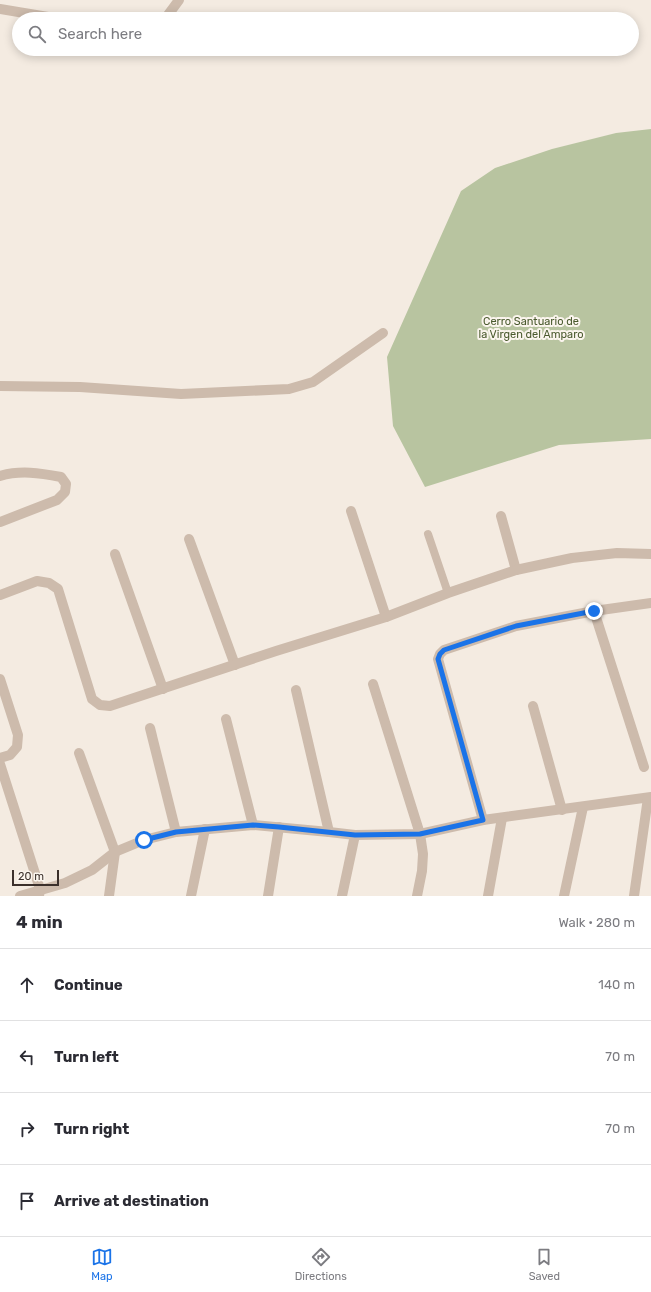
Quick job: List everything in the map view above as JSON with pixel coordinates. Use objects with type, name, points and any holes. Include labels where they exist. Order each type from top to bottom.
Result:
[{"type":"street","points":[[170,12],[179,0]]},
{"type":"street","points":[[0,9],[18,12]]},
{"type":"street","points":[[0,386],[80,387],[181,394],[289,389],[313,382],[383,333]]},
{"type":"street","points":[[0,476],[12,472],[32,473],[60,477],[66,484],[65,492],[57,500],[0,522]]},
{"type":"street","points":[[351,511],[386,617]]},
{"type":"street","points":[[501,516],[516,570]]},
{"type":"street","points":[[189,540],[235,665]]},
{"type":"street","points":[[0,595],[37,581],[49,583],[58,589],[92,699],[100,705],[110,706],[386,617],[448,592],[516,570],[580,557],[617,553],[651,554]]},
{"type":"street","points":[[115,554],[163,689]]},
{"type":"street","points":[[483,820],[438,659],[440,654],[444,650],[516,626],[594,611],[651,603]]},
{"type":"street","points":[[594,611],[644,767]]},
{"type":"street","points":[[0,679],[18,735],[17,747],[10,754],[0,758]]},
{"type":"street","points":[[373,684],[420,834],[423,854],[422,871],[417,896]]},
{"type":"street","points":[[296,690],[329,832]]},
{"type":"street","points":[[532,706],[562,810]]},
{"type":"street","points":[[226,718],[253,825]]},
{"type":"street","points":[[150,728],[176,832]]},
{"type":"street","points":[[79,753],[115,852],[109,896]]},
{"type":"street","points":[[0,764],[39,893]]},
{"type":"street","points":[[20,896],[39,893],[65,883],[92,870],[115,852],[144,840],[176,832],[253,825],[355,835],[420,834],[483,820],[650,798],[634,896]]},
{"type":"street","points":[[564,896],[583,807]]},
{"type":"street","points":[[488,896],[502,818]]},
{"type":"street","points":[[268,896],[279,827]]},
{"type":"street","points":[[191,896],[205,829]]},
{"type":"street","points":[[342,896],[355,835]]},
{"type":"lane","points":[[428,534],[448,592]]},
{"type":"green space","name":"Cerro Santuario de la Virgen del Amparo","points":[[651,129],[651,439],[559,445],[425,487],[393,426],[387,357],[461,191],[495,168],[552,149],[616,133]]},
{"type":"route","points":[[144,840],[176,832],[253,825],[355,835],[420,834],[483,820],[438,659],[440,654],[444,650],[516,626],[594,611]]}]
